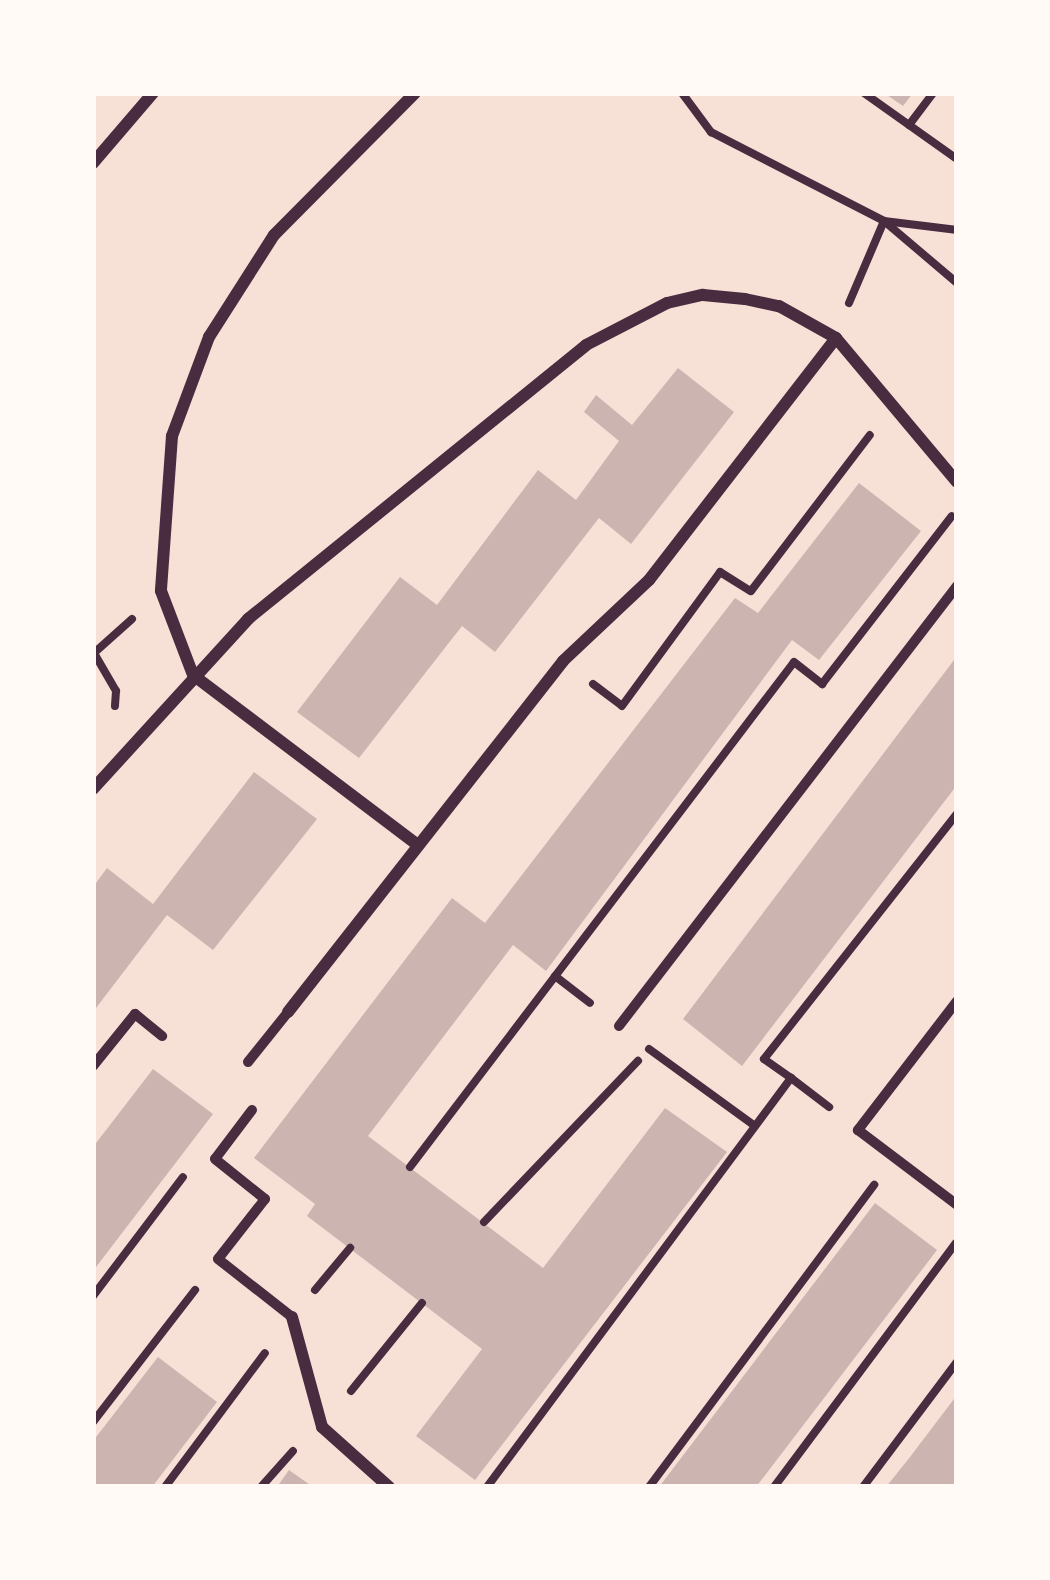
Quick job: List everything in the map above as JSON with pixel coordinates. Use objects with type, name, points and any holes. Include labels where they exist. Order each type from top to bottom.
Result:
[{"type":"street","points":[[93,163],[153,93]]},
{"type":"street","points":[[415,93],[274,235],[209,337],[183,400],[166,472],[161,592],[193,674],[418,845]]},
{"type":"street","points":[[93,789],[193,674],[266,604],[622,324],[703,295],[779,306],[836,338],[895,402],[957,482]]},
{"type":"street","points":[[248,1062],[563,662],[649,580],[836,338]]},
{"type":"street","points":[[620,1026],[957,586]]},
{"type":"street","points":[[957,1000],[858,1130],[957,1205]]},
{"type":"street","points":[[93,1066],[135,1014],[162,1036]]},
{"type":"street","points":[[252,1110],[215,1159],[265,1198],[218,1259],[292,1317],[322,1427],[389,1487]]},
{"type":"path","points":[[682,93],[711,132],[884,221],[957,283]]},
{"type":"path","points":[[864,93],[957,159]]},
{"type":"path","points":[[909,124],[933,93]]},
{"type":"path","points":[[884,221],[957,230]]},
{"type":"path","points":[[836,338],[884,221]]},
{"type":"path","points":[[563,662],[622,706],[720,572],[751,591],[895,402]]},
{"type":"path","points":[[410,1167],[794,662],[822,684],[957,511]]},
{"type":"path","points":[[858,1130],[764,1058],[957,814]]},
{"type":"path","points":[[648,1048],[754,1126]]},
{"type":"path","points":[[487,1487],[791,1078]]},
{"type":"path","points":[[484,1222],[615,1092]]},
{"type":"path","points":[[93,1296],[202,1151],[215,1159]]},
{"type":"path","points":[[649,1487],[895,1158]]},
{"type":"path","points":[[774,1487],[957,1241]]},
{"type":"path","points":[[165,1487],[292,1317],[350,1248]]},
{"type":"path","points":[[93,1422],[218,1259]]},
{"type":"path","points":[[322,1427],[422,1304]]},
{"type":"path","points":[[862,1487],[957,1361]]},
{"type":"building","points":[[884,93],[913,93],[903,106]]},
{"type":"building","points":[[678,368],[734,412],[631,544],[599,518],[495,652],[462,626],[359,758],[297,712],[400,577],[437,605],[538,470],[576,500],[619,441],[584,412],[596,395],[632,425]]},
{"type":"building","points":[[859,483],[921,531],[819,660],[792,640],[546,971],[513,945],[368,1136],[543,1268],[665,1108],[727,1152],[475,1480],[416,1436],[482,1349],[307,1216],[315,1204],[254,1158],[452,898],[485,923],[735,598],[758,613]]},
{"type":"building","points":[[957,656],[957,785],[742,1066],[683,1019]]},
{"type":"building","points":[[254,772],[317,819],[213,950],[167,915],[93,1012],[93,887],[107,868],[153,904]]},
{"type":"building","points":[[153,1069],[213,1114],[93,1271],[93,1147]]},
{"type":"building","points":[[875,1203],[937,1250],[756,1487],[659,1487]]},
{"type":"building","points":[[158,1357],[217,1402],[152,1487],[93,1487],[93,1441]]},
{"type":"building","points":[[957,1395],[957,1487],[886,1487],[910,1457]]},
{"type":"building","points":[[289,1470],[313,1487],[277,1487]]}]
